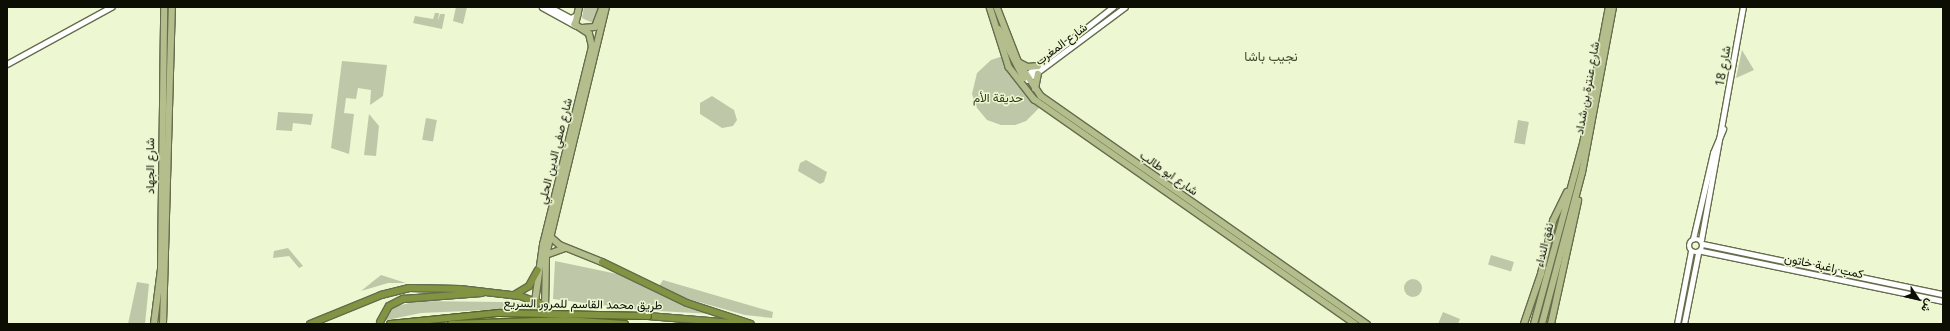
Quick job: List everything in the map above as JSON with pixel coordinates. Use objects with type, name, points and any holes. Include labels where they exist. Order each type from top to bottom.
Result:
[{"type":"highway","points":[[602,262],[687,302],[752,324]]},
{"type":"highway","points":[[513,296],[529,286],[538,270]]},
{"type":"highway","points":[[310,324],[361,303],[408,288],[441,287],[513,296],[534,299],[545,307]]},
{"type":"highway","points":[[380,322],[389,306],[403,299],[482,293]]},
{"type":"highway","name":"طريق محمد القاسم للمرور السريع","points":[[390,324],[499,313],[648,316],[752,324]]},
{"type":"highway","name":"طريق محمد القاسم للمرور السريع","points":[[451,324],[565,320],[625,324]]},
{"type":"highway","points":[[591,324],[611,323]]},
{"type":"main road","name":"شارع الجهاد","points":[[163,324],[164,7]]},
{"type":"main road","name":"شارع الجهاد","points":[[154,324],[160,287],[164,159],[172,7]]},
{"type":"main road","points":[[579,7],[577,26],[595,26],[604,7]]},
{"type":"main road","name":"شارع صفي الدين الحلي","points":[[545,307],[546,255],[604,7]]},
{"type":"main road","name":"شارع ابو طالب","points":[[990,7],[1009,67],[1024,90],[1355,324]]},
{"type":"main road","name":"شارع ابو طالب","points":[[997,7],[1025,78],[1035,90],[1367,324]]},
{"type":"main road","name":"شارع عنترة بن شداد","points":[[1576,172],[1609,7]]},
{"type":"main road","name":"شارع عنترة بن شداد","points":[[1582,173],[1613,7]]},
{"type":"main road","points":[[994,20],[1025,78],[1024,90]]},
{"type":"main road","name":"شارع صفي الدين الحلي","points":[[534,309],[538,270],[591,50],[590,37],[577,26]]},
{"type":"main road","points":[[1018,61],[1028,67],[1038,66]]},
{"type":"main road","points":[[1035,90],[1038,74]]},
{"type":"main road","points":[[1524,324],[1541,274],[1553,221],[1576,172]]},
{"type":"main road","name":"نفق النداء","points":[[1534,324],[1576,172]]},
{"type":"main road","points":[[1551,324],[1575,223],[1582,173]]},
{"type":"main road","name":"نفق النداء","points":[[1542,324],[1582,173]]},
{"type":"main road","points":[[551,237],[568,248],[602,262]]},
{"type":"main road","points":[[538,270],[546,255],[568,248]]},
{"type":"street","points":[[7,64],[111,7]]},
{"type":"street","points":[[542,7],[577,26]]},
{"type":"street","points":[[550,7],[571,18],[577,15]]},
{"type":"street","name":"شارع المغرب","points":[[1025,78],[1113,7]]},
{"type":"street","name":"شارع 18","points":[[1700,252],[1743,7]]},
{"type":"street","name":"شارع المغرب","points":[[1025,78],[1038,74],[1123,8]]},
{"type":"street","name":"شارع 18","points":[[1691,251],[1689,245],[1693,239],[1713,153],[1722,129]]},
{"type":"street","name":"كمب راغبة خاتون","points":[[1693,239],[1943,294]]},
{"type":"street","points":[[1677,324],[1691,251]]},
{"type":"street","name":"كمب راغبة خاتون","points":[[1691,251],[1943,301]]},
{"type":"street","points":[[1684,324],[1700,252]]},
{"type":"green space","points":[[456,7],[467,7],[463,24],[453,21]]},
{"type":"green space","points":[[584,7],[599,7],[595,24],[582,18]]},
{"type":"green space","points":[[435,13],[439,13],[438,21],[440,14],[445,14],[442,29],[413,23],[415,16],[433,19]]},
{"type":"green space","points":[[1742,50],[1754,70],[1736,78]]},
{"type":"green space","name":"حديقة الأم","points":[[1003,56],[1017,85],[1040,107],[1026,121],[1015,125],[1001,125],[987,120],[977,108],[972,94],[977,73],[991,60]]},
{"type":"green space","points":[[342,61],[387,65],[383,96],[370,105],[371,90],[358,88],[356,99],[346,98],[344,113],[354,114],[349,154],[331,148]]},
{"type":"green space","points":[[712,96],[734,110],[737,120],[733,126],[722,128],[700,114],[700,103]]},
{"type":"green space","points":[[278,112],[313,114],[311,125],[293,123],[292,131],[276,130]]},
{"type":"green space","points":[[369,114],[379,126],[376,156],[364,155]]},
{"type":"green space","points":[[426,118],[437,120],[433,142],[422,140]]},
{"type":"green space","points":[[1518,120],[1529,122],[1525,145],[1514,143]]},
{"type":"green space","points":[[806,160],[827,172],[824,182],[820,184],[798,171],[800,163]]},
{"type":"green space","points":[[288,248],[303,266],[299,268],[289,256],[273,258],[274,251]]},
{"type":"green space","points":[[1491,255],[1514,262],[1511,272],[1488,265]]},
{"type":"green space","points":[[555,261],[627,276],[678,302],[712,314],[641,310],[553,299]]},
{"type":"green space","points":[[381,275],[406,283],[388,283],[361,291]]},
{"type":"green space","points":[[1413,279],[1419,282],[1422,288],[1419,294],[1413,297],[1407,294],[1404,288],[1407,282]]},
{"type":"green space","points":[[663,280],[773,312],[772,318],[745,315],[688,299],[659,286]]},
{"type":"green space","points":[[137,282],[149,284],[145,324],[128,324]]},
{"type":"green space","points":[[418,301],[532,303],[531,308],[421,313],[382,321],[393,307]]},
{"type":"green space","points":[[1443,312],[1460,319],[1458,324],[1438,324]]},
{"type":"district","name":"نجيب باشا","points":[[1271,56]]}]
